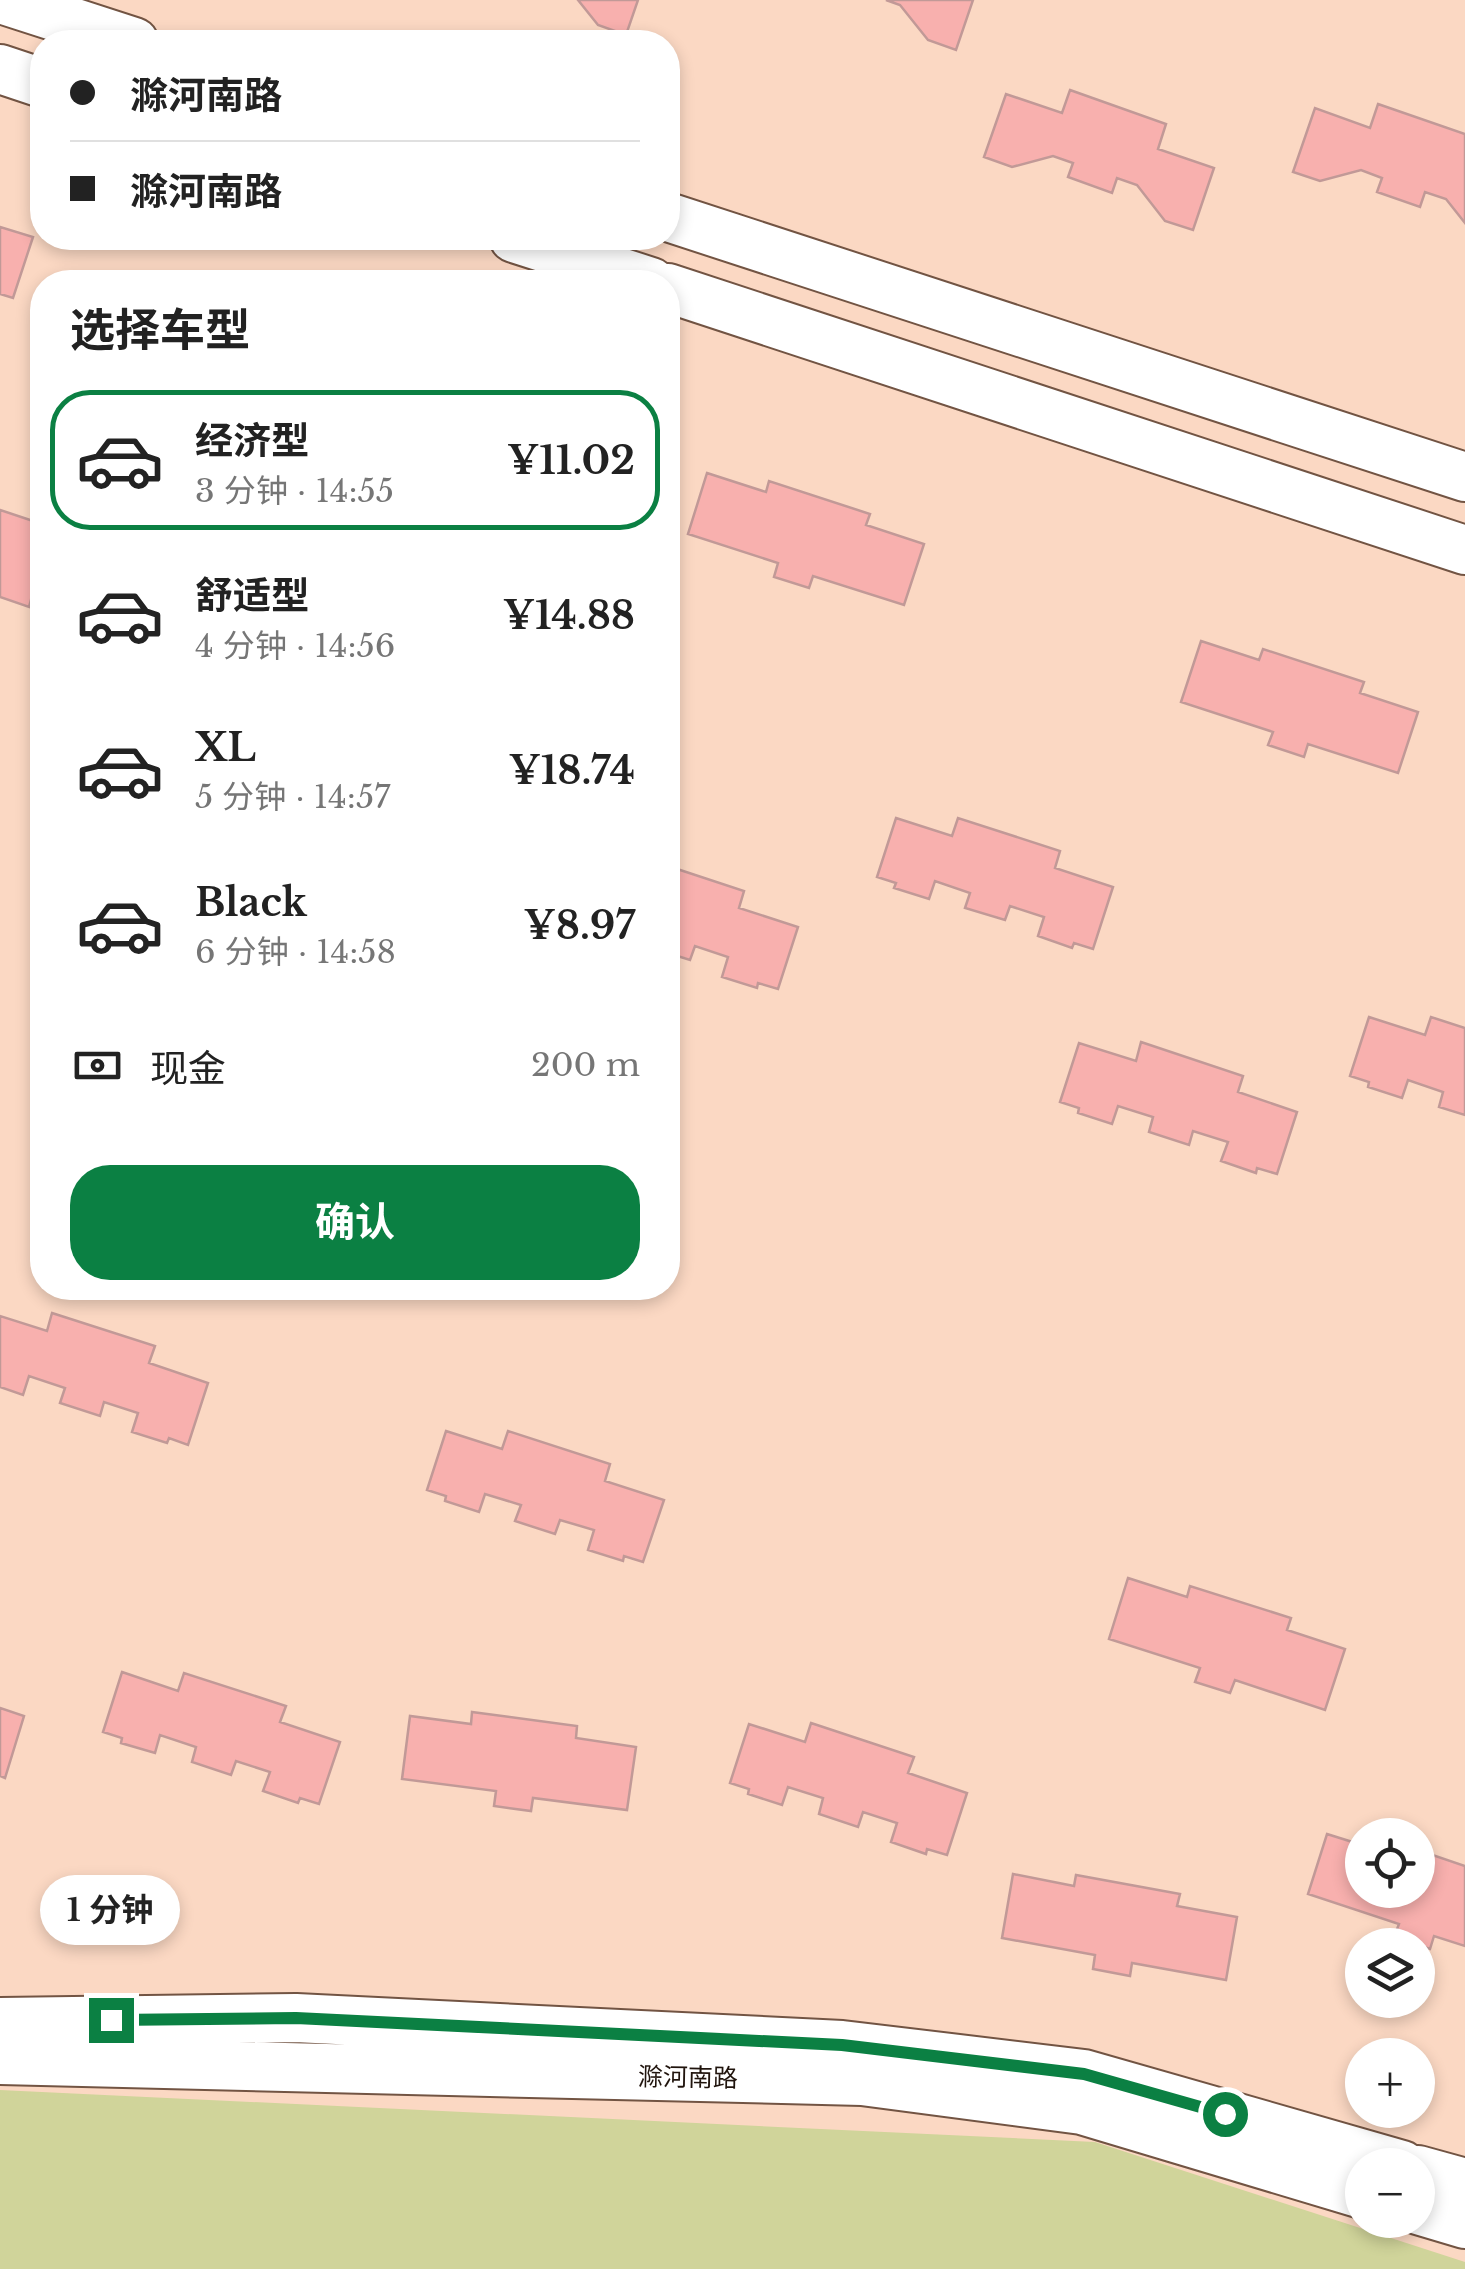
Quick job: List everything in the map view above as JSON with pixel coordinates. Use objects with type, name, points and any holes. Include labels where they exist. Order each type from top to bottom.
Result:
[{"type":"street","points":[[4,0],[97,30]]},
{"type":"street","points":[[0,69],[30,79]]},
{"type":"street","points":[[680,221],[1465,477]]},
{"type":"street","points":[[551,250],[614,270]]},
{"type":"street","points":[[680,292],[1465,550]]},
{"type":"street","name":"滁河南路","points":[[0,2022],[296,2018],[842,2045],[1084,2074],[1345,2149]]},
{"type":"street","name":"滁河南路","points":[[0,2060],[862,2081],[1082,2110],[1345,2189]]},
{"type":"street","points":[[1435,2175],[1465,2183]]},
{"type":"street","points":[[1435,2215],[1465,2224]]},
{"type":"green space","points":[[0,2090],[1095,2142],[1345,2223],[1345,2238],[1391,2238],[1465,2262],[1465,2269],[0,2269]]},
{"type":"building","points":[[578,0],[638,0],[628,30],[598,25]]},
{"type":"building","points":[[886,0],[973,0],[956,50],[928,40],[900,5]]},
{"type":"building","points":[[1070,90],[1166,124],[1158,149],[1214,168],[1193,230],[1165,221],[1137,185],[1117,178],[1112,193],[1068,177],[1073,163],[1053,156],[1012,167],[984,157],[1006,94],[1062,113]]},
{"type":"building","points":[[1378,104],[1465,134],[1465,223],[1446,199],[1425,192],[1420,207],[1377,192],[1382,178],[1361,170],[1320,181],[1293,172],[1315,108],[1370,128]]},
{"type":"building","points":[[0,227],[30,236],[30,246],[13,298],[0,294]]},
{"type":"building","points":[[707,473],[766,492],[769,481],[870,514],[866,525],[924,544],[904,605],[813,576],[809,588],[774,577],[778,563],[688,534]]},
{"type":"building","points":[[0,510],[30,520],[29,607],[0,597]]},
{"type":"building","points":[[1201,641],[1259,660],[1263,649],[1364,682],[1360,693],[1418,712],[1398,773],[1308,744],[1304,757],[1268,745],[1273,732],[1181,702]]},
{"type":"building","points":[[896,818],[952,836],[958,818],[1060,851],[1055,868],[1113,887],[1093,949],[1074,943],[1072,948],[1038,936],[1044,917],[1010,906],[1005,920],[965,908],[970,893],[935,881],[929,899],[894,888],[896,883],[877,877]]},
{"type":"building","points":[[680,870],[744,891],[739,908],[798,927],[778,989],[758,983],[757,988],[722,977],[728,957],[695,946],[690,960],[680,957]]},
{"type":"building","points":[[1369,1017],[1425,1035],[1431,1017],[1465,1028],[1465,1115],[1439,1107],[1443,1092],[1408,1080],[1402,1098],[1368,1087],[1369,1082],[1350,1076]]},
{"type":"building","points":[[1141,1042],[1243,1076],[1238,1092],[1297,1112],[1277,1174],[1257,1168],[1256,1173],[1221,1161],[1228,1142],[1193,1131],[1189,1145],[1149,1132],[1153,1117],[1118,1106],[1112,1124],[1078,1113],[1079,1108],[1060,1102],[1079,1043],[1136,1061]]},
{"type":"building","points":[[52,1313],[155,1346],[149,1363],[208,1383],[188,1445],[132,1432],[138,1413],[104,1402],[100,1416],[60,1403],[65,1388],[29,1376],[23,1395],[0,1387],[0,1316],[47,1331]]},
{"type":"building","points":[[446,1431],[502,1449],[508,1431],[610,1464],[605,1481],[664,1500],[643,1562],[624,1556],[623,1561],[588,1550],[594,1530],[560,1520],[555,1534],[515,1521],[521,1505],[485,1494],[479,1512],[445,1501],[446,1496],[427,1490]]},
{"type":"building","points":[[1128,1578],[1187,1597],[1190,1586],[1291,1618],[1287,1630],[1345,1649],[1325,1710],[1235,1680],[1230,1693],[1195,1682],[1200,1668],[1109,1639]]},
{"type":"building","points":[[122,1672],[178,1691],[184,1673],[286,1706],[280,1722],[340,1742],[319,1804],[300,1798],[298,1803],[263,1791],[270,1772],[236,1761],[231,1775],[192,1762],[196,1747],[160,1735],[155,1753],[121,1743],[122,1738],[103,1732]]},
{"type":"building","points":[[0,1708],[24,1716],[5,1778],[0,1776]]},
{"type":"building","points":[[472,1712],[577,1726],[576,1738],[636,1747],[627,1810],[533,1798],[531,1811],[494,1806],[496,1791],[402,1779],[410,1716],[471,1724]]},
{"type":"building","points":[[811,1723],[914,1757],[908,1773],[967,1793],[947,1855],[927,1849],[926,1854],[891,1842],[897,1823],[863,1812],[858,1827],[819,1814],[823,1798],[788,1787],[782,1805],[748,1794],[749,1789],[730,1783],[749,1724],[805,1742]]},
{"type":"building","points":[[1327,1834],[1345,1840],[1345,1906],[1308,1894]]},
{"type":"building","points":[[1435,1856],[1465,1866],[1465,1946],[1435,1936],[1435,1928],[1397,1928],[1399,1924],[1350,1908],[1435,1908]]},
{"type":"building","points":[[1013,1874],[1074,1886],[1076,1875],[1180,1894],[1177,1906],[1237,1917],[1226,1980],[1132,1963],[1130,1976],[1093,1969],[1095,1955],[1002,1938]]},
{"type":"route","points":[[111,2020],[296,2018],[842,2045],[1084,2074],[1225,2114]]}]
